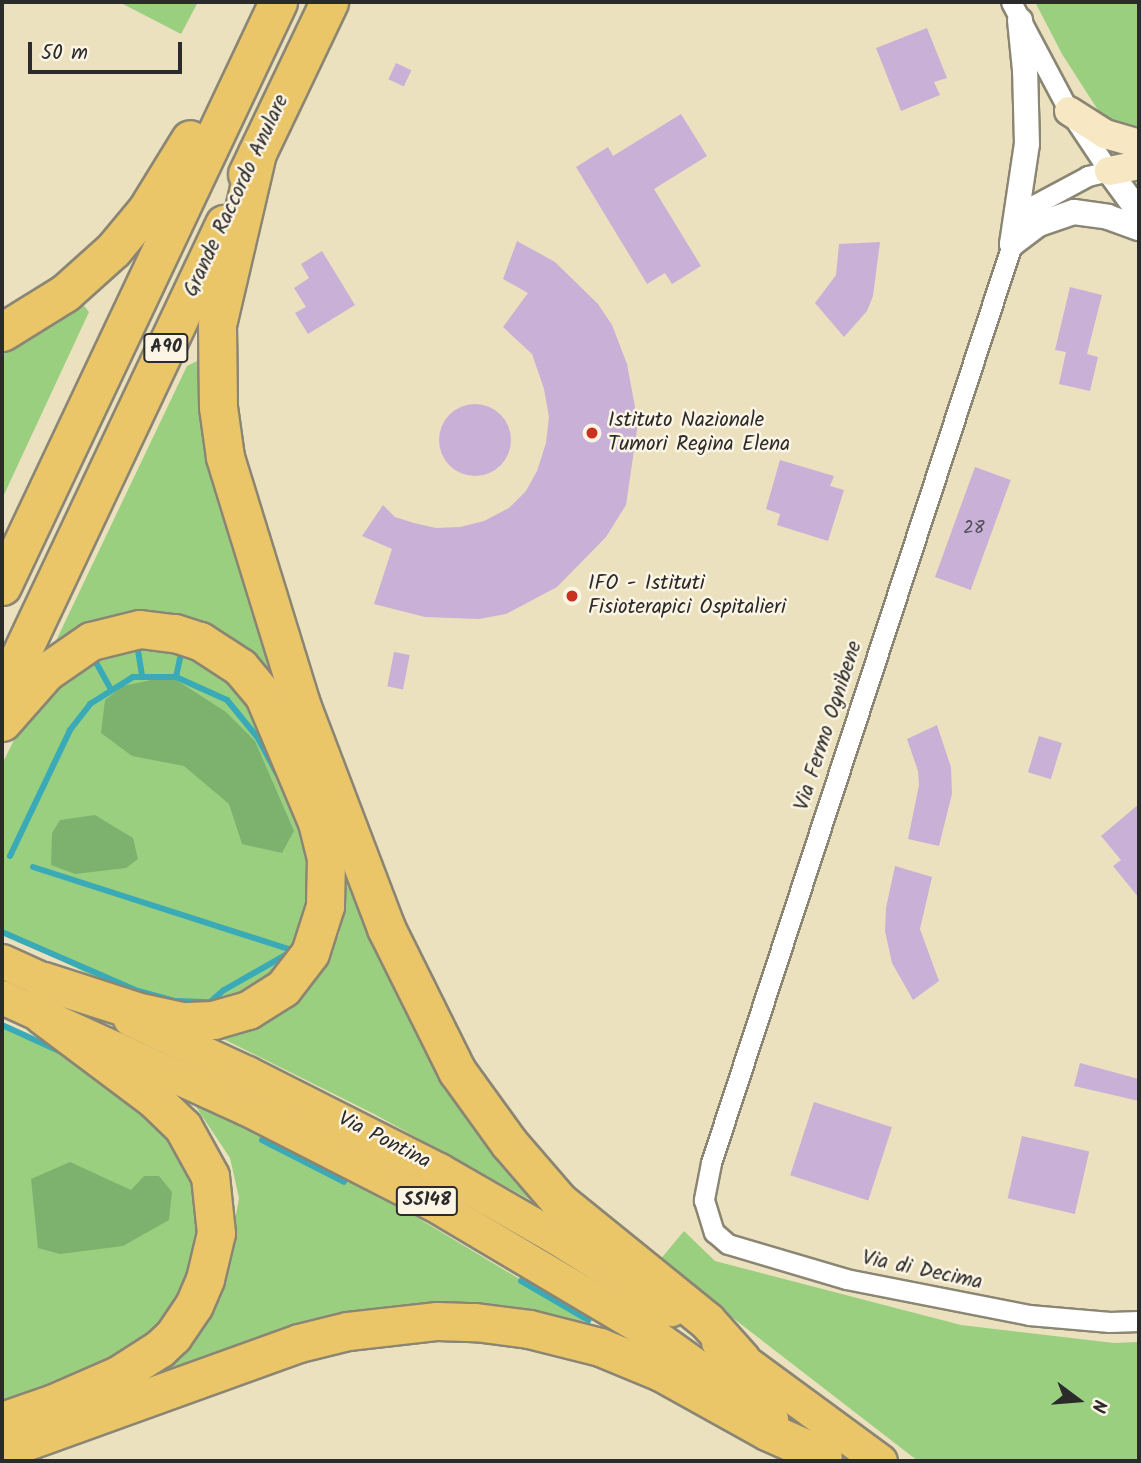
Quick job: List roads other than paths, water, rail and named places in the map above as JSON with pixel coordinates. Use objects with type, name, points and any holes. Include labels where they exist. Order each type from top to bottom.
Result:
[{"type":"highway","points":[[2,332],[65,293],[113,250],[136,224],[277,2]]},
{"type":"highway","name":"A90","points":[[2,586],[277,2]]},
{"type":"highway","name":"Grande Raccordo Anulare","points":[[2,694],[329,2]]},
{"type":"highway","points":[[257,153],[218,325],[218,407],[225,457],[301,704],[386,928],[457,1071],[509,1143],[560,1202],[707,1321],[741,1359]]},
{"type":"highway","points":[[2,722],[46,672],[91,641],[140,629],[164,631],[200,641],[240,667],[264,696],[317,822],[327,858],[325,906],[310,953],[283,988],[248,1010],[214,1020],[182,1021],[43,998]]},
{"type":"highway","name":"Via Pontina","points":[[2,961],[43,998],[246,1108],[432,1203],[649,1332],[827,1459]]},
{"type":"highway","name":"Via Pontina","points":[[2,997],[43,998],[247,1073],[428,1164],[617,1274],[741,1359],[880,1461]]},
{"type":"highway","points":[[2,1421],[54,1403],[118,1375],[159,1349],[173,1336],[194,1305],[205,1279],[216,1233],[210,1176],[183,1127],[43,998]]},
{"type":"highway","points":[[2,1450],[299,1343],[348,1331],[437,1321],[475,1322],[530,1329],[600,1348],[668,1376],[767,1432],[827,1459]]},
{"type":"main road","points":[[1069,111],[1098,131],[1139,144]]},
{"type":"main road","points":[[1110,171],[1139,165]]},
{"type":"street","points":[[1015,11],[1069,111],[1139,212]]},
{"type":"street","points":[[1012,244],[1027,144],[1025,70],[1015,11]]},
{"type":"street","name":"Via Fermo Ognibene","points":[[710,1224],[704,1200],[706,1180],[1012,244],[1024,216],[1036,204],[1088,176],[1110,171]]},
{"type":"street","points":[[1012,244],[1039,224],[1074,212],[1108,217],[1139,228]]},
{"type":"street","name":"Via di Decima","points":[[710,1224],[719,1239],[736,1248],[846,1279],[1029,1315],[1110,1322],[1139,1321]]},
{"type":"waterway","points":[[137,644],[142,676]]},
{"type":"waterway","points":[[176,677],[182,649]]},
{"type":"waterway","points":[[93,657],[111,689]]},
{"type":"waterway","points":[[10,856],[70,730],[90,704],[133,677],[176,677],[227,700],[258,738],[277,773]]},
{"type":"waterway","points":[[33,867],[294,951]]},
{"type":"waterway","points":[[2,932],[138,991],[176,1001],[210,1002],[224,990],[291,952]]},
{"type":"waterway","points":[[2,1025],[68,1055]]},
{"type":"waterway","points":[[262,1140],[344,1182]]},
{"type":"waterway","points":[[521,1281],[588,1320]]},
{"type":"place","name":"Istituto Nazionale Tumori Regina Elena","points":[[592,433]]},
{"type":"place","name":"IFO - Istituti Fisioterapici Ospitalieri","points":[[572,596]]}]
